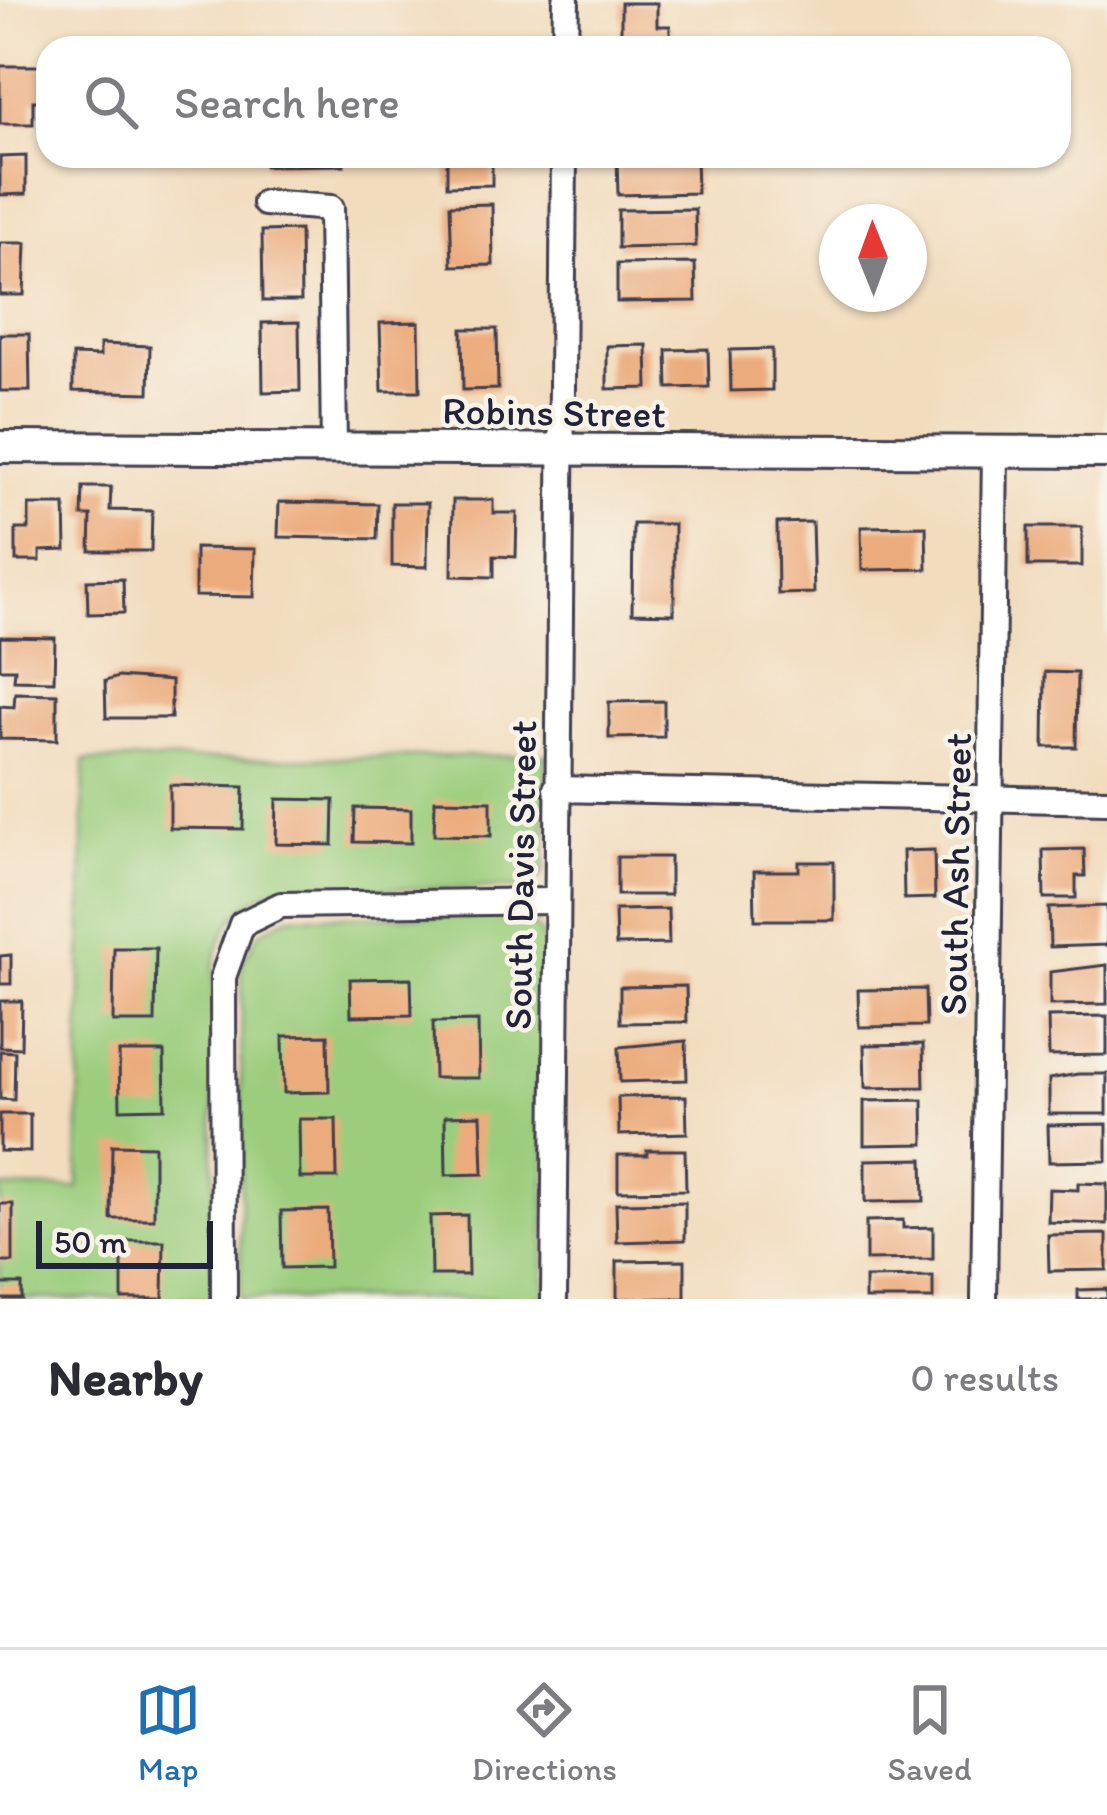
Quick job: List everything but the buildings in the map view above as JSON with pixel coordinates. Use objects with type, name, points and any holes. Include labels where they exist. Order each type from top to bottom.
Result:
[{"type":"street","points":[[565,36],[566,0]]},
{"type":"street","name":"South Davis Street","points":[[554,1299],[564,168]]},
{"type":"street","points":[[265,203],[331,208],[334,447]]},
{"type":"street","name":"Robins Street","points":[[0,447],[1107,452]]},
{"type":"street","name":"South Ash Street","points":[[984,1299],[995,450]]},
{"type":"street","points":[[556,789],[1107,801]]},
{"type":"street","points":[[224,1299],[223,977],[242,923],[281,905],[554,902]]},
{"type":"green space","points":[[547,755],[545,869],[540,878],[521,888],[274,889],[250,902],[226,930],[214,967],[213,1299],[0,1299],[0,1188],[78,1188],[84,761]]},
{"type":"green space","points":[[289,916],[519,916],[538,929],[546,945],[544,1299],[240,1299],[242,963],[259,933]]}]
